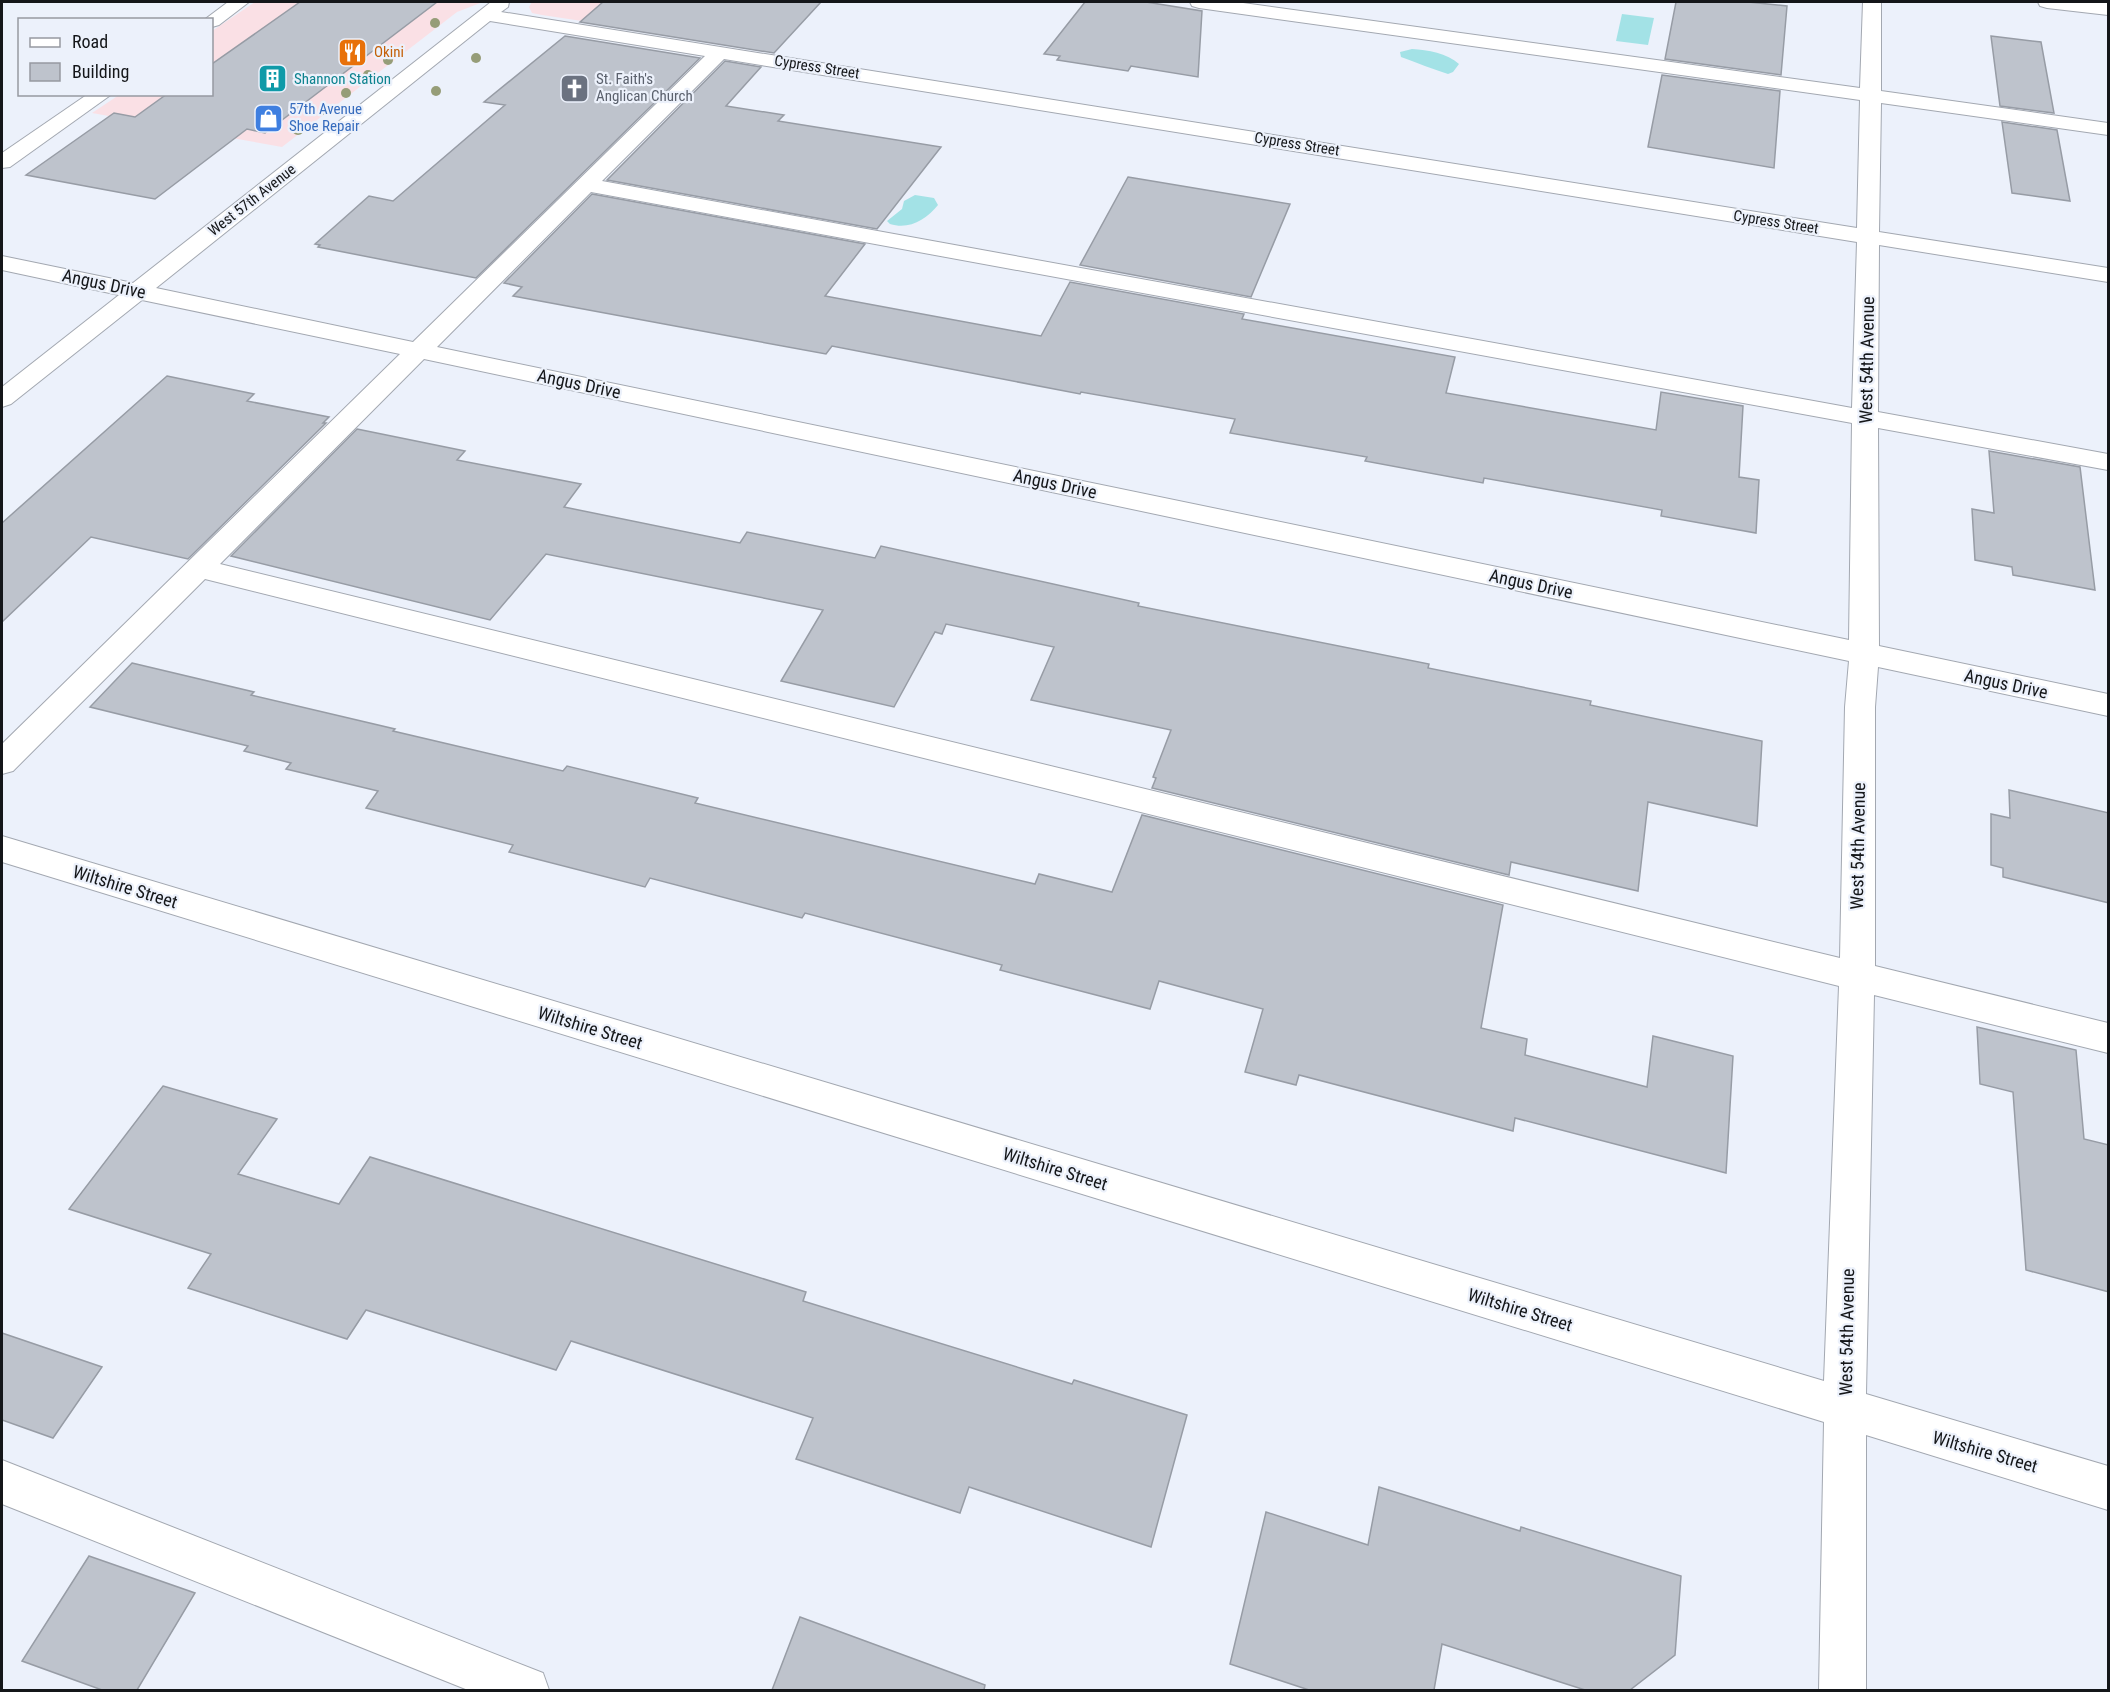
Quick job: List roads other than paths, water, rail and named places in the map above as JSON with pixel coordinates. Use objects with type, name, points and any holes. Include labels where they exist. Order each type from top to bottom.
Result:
[{"type":"street","points":[[213,20],[240,2]]},
{"type":"street","name":"West 57th Avenue","points":[[2,399],[502,2]]},
{"type":"street","points":[[1199,2],[2109,129]]},
{"type":"street","name":"West 54th Avenue","points":[[1842,1690],[1846,1409],[1857,976],[1860,707],[1864,654],[1865,419],[1872,2]]},
{"type":"street","points":[[2047,2],[2109,9]]},
{"type":"street","name":"Cypress Street","points":[[484,15],[2109,274]]},
{"type":"street","points":[[2,763],[720,52]]},
{"type":"street","points":[[2,162],[99,96]]},
{"type":"street","points":[[586,185],[2109,462]]},
{"type":"street","name":"Angus Drive","points":[[2,263],[2109,705]]},
{"type":"street","points":[[200,568],[2109,1038]]},
{"type":"street","name":"Wiltshire Street","points":[[2,849],[2109,1488]]},
{"type":"street","points":[[2,1482],[526,1690]]},
{"type":"water","points":[[1622,14],[1654,18],[1648,45],[1616,41]]},
{"type":"water","points":[[1412,49],[1431,51],[1459,64],[1453,72],[1448,74],[1401,57],[1400,52]]},
{"type":"water","points":[[915,195],[934,198],[938,205],[923,219],[910,225],[890,224],[887,221],[902,209],[904,201]]},
{"type":"place","name":"Okini","points":[[353,52]]},
{"type":"place","name":"Shannon Station","points":[[273,79]]},
{"type":"place","name":"St. Faith's Anglican Church","points":[[575,88]]},
{"type":"place","name":"57th Avenue Shoe Repair","points":[[268,118]]}]
